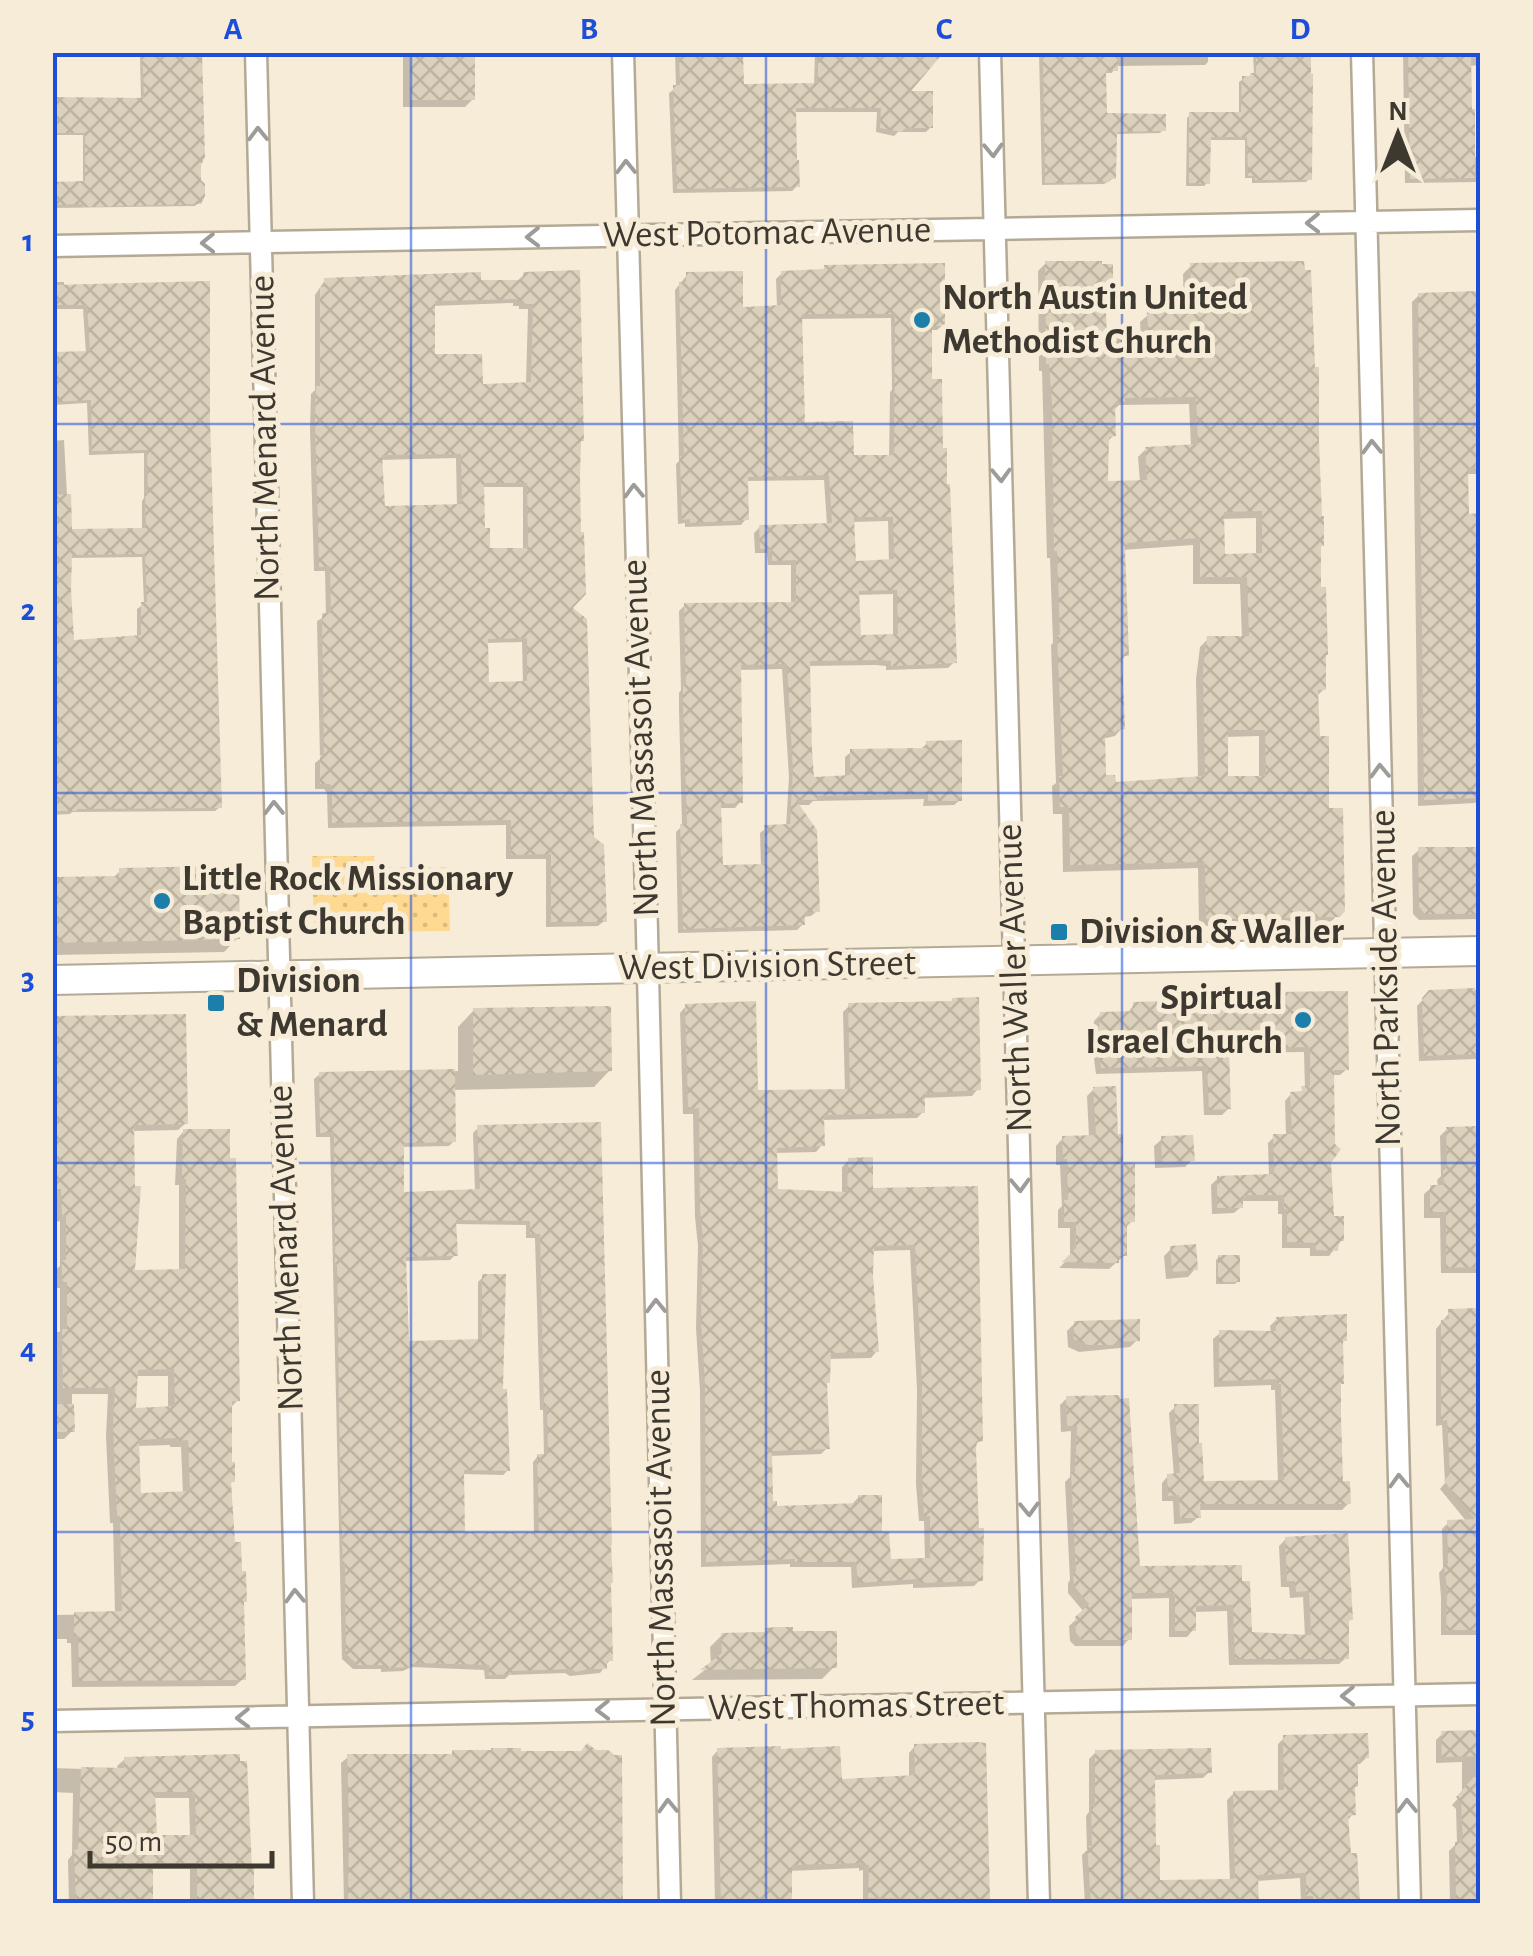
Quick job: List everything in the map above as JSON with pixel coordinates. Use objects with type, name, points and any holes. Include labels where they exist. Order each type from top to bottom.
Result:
[{"type":"main road","name":"West Division Street","points":[[52,980],[1480,951]]},
{"type":"street","name":"North Menard Avenue","points":[[256,52],[303,1904]]},
{"type":"street","name":"North Massasoit Avenue","points":[[623,52],[670,1904]]},
{"type":"street","name":"North Waller Avenue","points":[[990,52],[1040,1904]]},
{"type":"street","name":"North Parkside Avenue","points":[[1362,52],[1410,1904]]},
{"type":"street","name":"West Potomac Avenue","points":[[52,246],[1480,220]]},
{"type":"street","name":"West Thomas Street","points":[[52,1721],[1480,1694]]},
{"type":"shaded area","points":[[312,856],[374,856],[375,867],[448,867],[450,931],[314,932]]},
{"type":"building","points":[[142,52],[202,52],[205,157],[201,180],[205,196],[201,204],[52,205],[52,182],[85,181],[85,133],[52,133],[52,97],[144,98]]},
{"type":"building","points":[[410,52],[475,52],[475,100],[410,100]]},
{"type":"building","points":[[679,52],[743,52],[744,84],[818,83],[818,52],[944,52],[911,91],[933,91],[933,128],[906,128],[901,132],[880,128],[881,108],[796,108],[800,187],[677,189],[673,85],[680,85]]},
{"type":"building","points":[[1043,52],[1118,52],[1118,71],[1106,71],[1107,113],[1166,114],[1166,131],[1117,132],[1116,179],[1045,183]]},
{"type":"building","points":[[1256,52],[1311,52],[1312,180],[1255,180],[1255,176],[1248,176],[1247,137],[1211,137],[1210,184],[1189,183],[1189,112],[1241,112],[1242,76],[1256,73]]},
{"type":"building","points":[[1408,52],[1471,52],[1475,178],[1410,179]]},
{"type":"building","points":[[1045,261],[1113,264],[1113,291],[1105,291],[1107,334],[1145,334],[1147,312],[1192,310],[1190,263],[1304,261],[1305,270],[1311,270],[1324,516],[1321,587],[1326,587],[1328,655],[1326,690],[1318,690],[1320,736],[1329,736],[1329,808],[1343,808],[1345,911],[1340,917],[1206,919],[1205,862],[1070,865],[1069,807],[1060,807],[1060,635],[1054,551],[1052,403],[1046,364]],"holes":[[[1196,397],[1198,444],[1145,447],[1147,480],[1108,481],[1109,437],[1116,436],[1115,402],[1125,402],[1125,398]],[[1262,511],[1262,553],[1225,554],[1224,512]],[[1200,538],[1200,577],[1247,577],[1249,636],[1207,636],[1203,670],[1205,776],[1116,782],[1115,775],[1106,775],[1105,732],[1125,729],[1122,656],[1129,656],[1127,543]],[[1228,730],[1265,730],[1266,776],[1228,776]]]},
{"type":"building","points":[[945,263],[945,326],[932,326],[932,379],[942,379],[957,663],[891,666],[891,661],[882,660],[810,661],[814,777],[850,775],[850,749],[926,748],[926,741],[962,740],[962,801],[928,801],[928,794],[817,796],[817,800],[796,800],[817,830],[820,912],[805,912],[805,925],[683,929],[680,824],[687,824],[684,603],[796,602],[796,560],[772,561],[772,549],[760,549],[759,525],[832,523],[829,475],[748,477],[749,520],[682,520],[679,282],[686,282],[686,272],[743,271],[743,307],[781,305],[781,271],[824,269],[824,265]],"holes":[[[802,314],[895,314],[894,455],[854,455],[853,421],[805,422]],[[854,517],[893,517],[894,559],[856,561]],[[897,590],[898,634],[861,635],[859,591]],[[787,664],[793,770],[790,824],[764,825],[765,864],[723,865],[721,804],[743,803],[741,665]]]},
{"type":"building","points":[[580,270],[584,441],[581,532],[586,594],[573,608],[587,619],[594,837],[604,845],[607,922],[551,922],[551,854],[511,855],[511,820],[332,823],[332,787],[320,784],[320,755],[324,755],[322,613],[331,613],[330,566],[319,567],[315,421],[316,386],[320,386],[320,287],[324,287],[324,278],[481,272],[481,280],[523,280],[523,272]],"holes":[[[517,299],[533,304],[531,382],[483,384],[482,354],[435,354],[435,301]],[[461,454],[462,504],[385,506],[382,455]],[[484,483],[527,483],[528,548],[490,548],[490,528],[485,528]],[[527,638],[527,681],[489,682],[488,639]]]},
{"type":"building","points":[[210,281],[210,419],[222,808],[54,811],[52,495],[71,494],[72,529],[146,528],[148,494],[147,450],[92,451],[91,400],[52,402],[52,352],[90,351],[87,305],[52,305],[52,285]],"holes":[[[145,554],[147,602],[141,602],[141,635],[74,640],[72,555]]]},
{"type":"building","points":[[1478,291],[1480,468],[1468,468],[1469,514],[1480,513],[1480,798],[1424,800],[1418,293]]},
{"type":"building","points":[[1418,847],[1480,847],[1480,914],[1425,914],[1419,907]]},
{"type":"building","points":[[214,866],[214,873],[239,873],[240,939],[52,943],[52,877],[119,876],[119,868]]},
{"type":"building","points":[[1475,988],[1477,1054],[1424,1056],[1422,998],[1429,990]]},
{"type":"building","points":[[1348,991],[1349,1070],[1334,1070],[1335,1144],[1341,1149],[1331,1163],[1334,1216],[1344,1216],[1344,1241],[1339,1241],[1338,1251],[1316,1250],[1315,1243],[1287,1242],[1284,1195],[1243,1195],[1243,1208],[1217,1208],[1217,1176],[1274,1174],[1273,1134],[1292,1134],[1290,1092],[1310,1086],[1310,1047],[1229,1048],[1231,1109],[1209,1110],[1207,1066],[1101,1068],[1100,1012],[1133,1011],[1133,1002],[1201,1000],[1201,993]]},
{"type":"building","points":[[979,997],[981,1090],[925,1093],[925,1113],[824,1115],[825,1146],[777,1148],[778,1189],[847,1192],[848,1158],[873,1157],[873,1188],[978,1186],[983,1441],[977,1442],[976,1449],[979,1528],[984,1528],[983,1581],[919,1583],[918,1579],[858,1583],[856,1562],[706,1562],[699,1108],[688,1109],[685,1004],[756,1001],[758,1090],[850,1089],[848,1003]],"holes":[[[915,1245],[922,1476],[924,1516],[930,1516],[930,1558],[891,1559],[889,1532],[882,1532],[882,1495],[858,1495],[858,1503],[777,1506],[777,1501],[773,1501],[772,1451],[830,1449],[827,1383],[831,1353],[879,1352],[874,1246]]]},
{"type":"building","points":[[611,1006],[612,1071],[473,1075],[473,1008]]},
{"type":"building","points":[[186,1014],[188,1124],[134,1125],[135,1186],[141,1186],[135,1270],[185,1269],[183,1129],[230,1129],[230,1158],[236,1158],[240,1401],[232,1401],[235,1482],[231,1482],[235,1542],[241,1542],[242,1571],[246,1571],[246,1680],[79,1681],[74,1612],[122,1611],[113,1427],[115,1388],[63,1388],[62,1329],[67,1329],[67,1282],[62,1282],[62,1260],[66,1260],[66,1215],[62,1215],[61,1189],[52,1189],[52,1016]],"holes":[[[174,1369],[175,1406],[136,1408],[138,1370]],[[139,1440],[188,1440],[190,1491],[141,1493]]]},
{"type":"building","points":[[455,1069],[456,1142],[404,1143],[404,1192],[480,1189],[477,1125],[601,1122],[613,1583],[613,1661],[607,1661],[607,1669],[489,1675],[489,1665],[417,1663],[411,1667],[385,1668],[358,1665],[346,1654],[334,1132],[320,1133],[319,1072]],"holes":[[[456,1220],[530,1221],[530,1234],[540,1234],[547,1406],[548,1454],[537,1454],[539,1532],[465,1532],[464,1470],[510,1471],[507,1389],[503,1389],[506,1274],[482,1274],[482,1339],[409,1341],[406,1257],[458,1256]]]},
{"type":"building","points":[[1116,1086],[1123,1163],[1135,1163],[1135,1222],[1127,1222],[1127,1256],[1119,1256],[1119,1263],[1062,1262],[1076,1248],[1076,1222],[1064,1222],[1064,1200],[1068,1200],[1062,1136],[1096,1135],[1093,1087]]},
{"type":"building","points":[[1480,1126],[1480,1267],[1446,1268],[1446,1212],[1430,1212],[1430,1185],[1444,1185],[1446,1127]]},
{"type":"building","points":[[1193,1135],[1195,1161],[1162,1162],[1161,1136]]},
{"type":"building","points":[[1196,1244],[1198,1270],[1172,1272],[1170,1246]]},
{"type":"building","points":[[1218,1255],[1240,1255],[1240,1282],[1218,1282]]},
{"type":"building","points":[[1480,1308],[1480,1630],[1446,1630],[1447,1520],[1475,1519],[1444,1481],[1450,1474],[1447,1420],[1441,1421],[1441,1320],[1449,1319],[1448,1309]]},
{"type":"building","points":[[1347,1314],[1341,1416],[1343,1481],[1350,1481],[1351,1504],[1200,1504],[1201,1518],[1180,1518],[1179,1495],[1168,1496],[1167,1474],[1180,1473],[1174,1404],[1199,1404],[1204,1481],[1284,1480],[1281,1384],[1277,1384],[1277,1379],[1219,1381],[1219,1330],[1276,1331],[1276,1317]]},
{"type":"building","points":[[1140,1319],[1140,1341],[1088,1345],[1074,1339],[1074,1321]]},
{"type":"building","points":[[1119,1395],[1120,1399],[1129,1398],[1140,1566],[1242,1565],[1242,1581],[1250,1581],[1252,1632],[1311,1635],[1309,1591],[1296,1592],[1295,1581],[1287,1581],[1285,1537],[1348,1533],[1353,1620],[1349,1620],[1349,1659],[1235,1659],[1233,1605],[1196,1606],[1196,1631],[1175,1631],[1175,1593],[1132,1593],[1132,1640],[1082,1640],[1076,1633],[1075,1617],[1089,1604],[1074,1586],[1071,1472],[1075,1472],[1077,1426],[1067,1426],[1066,1396]]},
{"type":"building","points":[[52,1404],[74,1404],[75,1432],[52,1432]]},
{"type":"building","points":[[793,1627],[793,1631],[837,1631],[837,1668],[700,1670],[722,1653],[721,1633]]},
{"type":"building","points":[[1480,1730],[1480,1756],[1442,1757],[1441,1731]]},
{"type":"building","points":[[1368,1733],[1369,1758],[1358,1758],[1356,1815],[1348,1816],[1351,1853],[1357,1853],[1360,1901],[1313,1903],[1313,1896],[1306,1896],[1306,1873],[1258,1875],[1259,1904],[1091,1903],[1087,1846],[1092,1846],[1095,1750],[1211,1748],[1212,1773],[1156,1775],[1160,1880],[1233,1879],[1233,1791],[1284,1790],[1283,1735]]},
{"type":"building","points":[[587,1743],[596,1750],[622,1755],[623,1904],[348,1904],[347,1754],[452,1754],[452,1750],[491,1748],[581,1751]]},
{"type":"building","points":[[986,1743],[990,1900],[924,1902],[868,1898],[869,1865],[864,1863],[792,1865],[792,1904],[721,1904],[717,1748],[840,1746],[842,1779],[915,1775],[914,1744]]},
{"type":"building","points":[[240,1754],[240,1761],[247,1761],[254,1904],[197,1904],[197,1863],[153,1863],[153,1900],[76,1903],[74,1850],[78,1849],[81,1767],[124,1768],[124,1757]],"holes":[[[155,1792],[195,1792],[196,1835],[157,1835]]]},
{"type":"building","points":[[1480,1770],[1480,1904],[1456,1904],[1455,1842],[1463,1842],[1461,1802],[1456,1797]]},
{"type":"place","name":"North Austin United Methodist Church","points":[[922,320]]},
{"type":"place","name":"Little Rock Missionary Baptist Church","points":[[162,901]]},
{"type":"place","name":"Division & Waller","points":[[1059,932]]},
{"type":"place","name":"Division & Menard","points":[[216,1003]]},
{"type":"place","name":"Spirtual Israel Church","points":[[1303,1020]]}]
